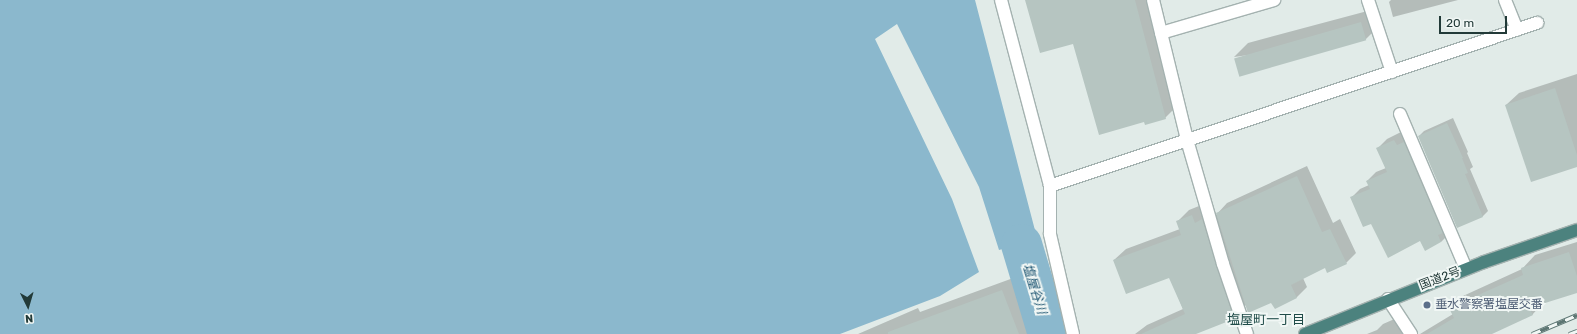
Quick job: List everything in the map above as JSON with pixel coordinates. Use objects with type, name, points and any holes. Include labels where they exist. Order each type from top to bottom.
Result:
[{"type":"highway","name":"国道2号","points":[[1305,334],[1388,299],[1466,269],[1577,230]]},
{"type":"street","points":[[1001,0],[1050,186],[1050,234],[1073,334]]},
{"type":"street","points":[[1153,0],[1187,140],[1223,264],[1247,334]]},
{"type":"street","points":[[1161,33],[1274,0]]},
{"type":"street","points":[[1368,0],[1392,72]]},
{"type":"street","points":[[1505,0],[1517,30]]},
{"type":"street","points":[[1050,186],[1537,23]]},
{"type":"street","points":[[1400,114],[1466,269]]},
{"type":"street","points":[[1388,299],[1411,334]]},
{"type":"water","points":[[0,0],[975,0],[1037,238],[999,250],[979,187],[897,24],[875,39],[952,199],[979,272],[940,296],[840,334],[0,334]]},
{"type":"building","points":[[1025,0],[1135,0],[1166,119],[1145,125],[1144,122],[1099,135],[1073,44],[1040,53]]},
{"type":"building","points":[[1361,22],[1366,40],[1239,77],[1234,58]]},
{"type":"building","points":[[1555,88],[1577,155],[1577,167],[1531,182],[1505,105]]},
{"type":"building","points":[[1447,123],[1463,158],[1468,173],[1465,174],[1483,217],[1457,228],[1418,136]]},
{"type":"building","points":[[1394,140],[1397,145],[1404,142],[1443,233],[1438,235],[1441,242],[1425,251],[1420,241],[1388,258],[1371,224],[1363,227],[1350,197],[1370,189],[1366,181],[1387,172],[1376,148]]},
{"type":"building","points":[[1297,176],[1322,232],[1330,229],[1347,264],[1327,273],[1325,268],[1291,285],[1297,298],[1275,309],[1271,303],[1248,313],[1216,213]]},
{"type":"building","points":[[1192,215],[1195,223],[1202,219],[1234,319],[1196,334],[1141,334],[1185,314],[1169,278],[1126,294],[1113,260],[1181,235],[1176,221]]},
{"type":"building","points":[[1569,252],[1577,276],[1577,293],[1529,308],[1533,315],[1492,334],[1427,334],[1454,318],[1449,308],[1523,275],[1521,268]]},
{"type":"building","points":[[1002,290],[1019,334],[888,334],[888,332]]},
{"type":"waterway","name":"塩屋谷川","points":[[1021,244],[1048,334]]},
{"type":"railway","points":[[1532,334],[1577,315]]},
{"type":"railway","points":[[1569,334],[1577,331]]},
{"type":"place","name":"垂水警察署塩屋交番","points":[[1427,305]]},
{"type":"district","name":"塩屋町一丁目","points":[[1266,320]]}]
